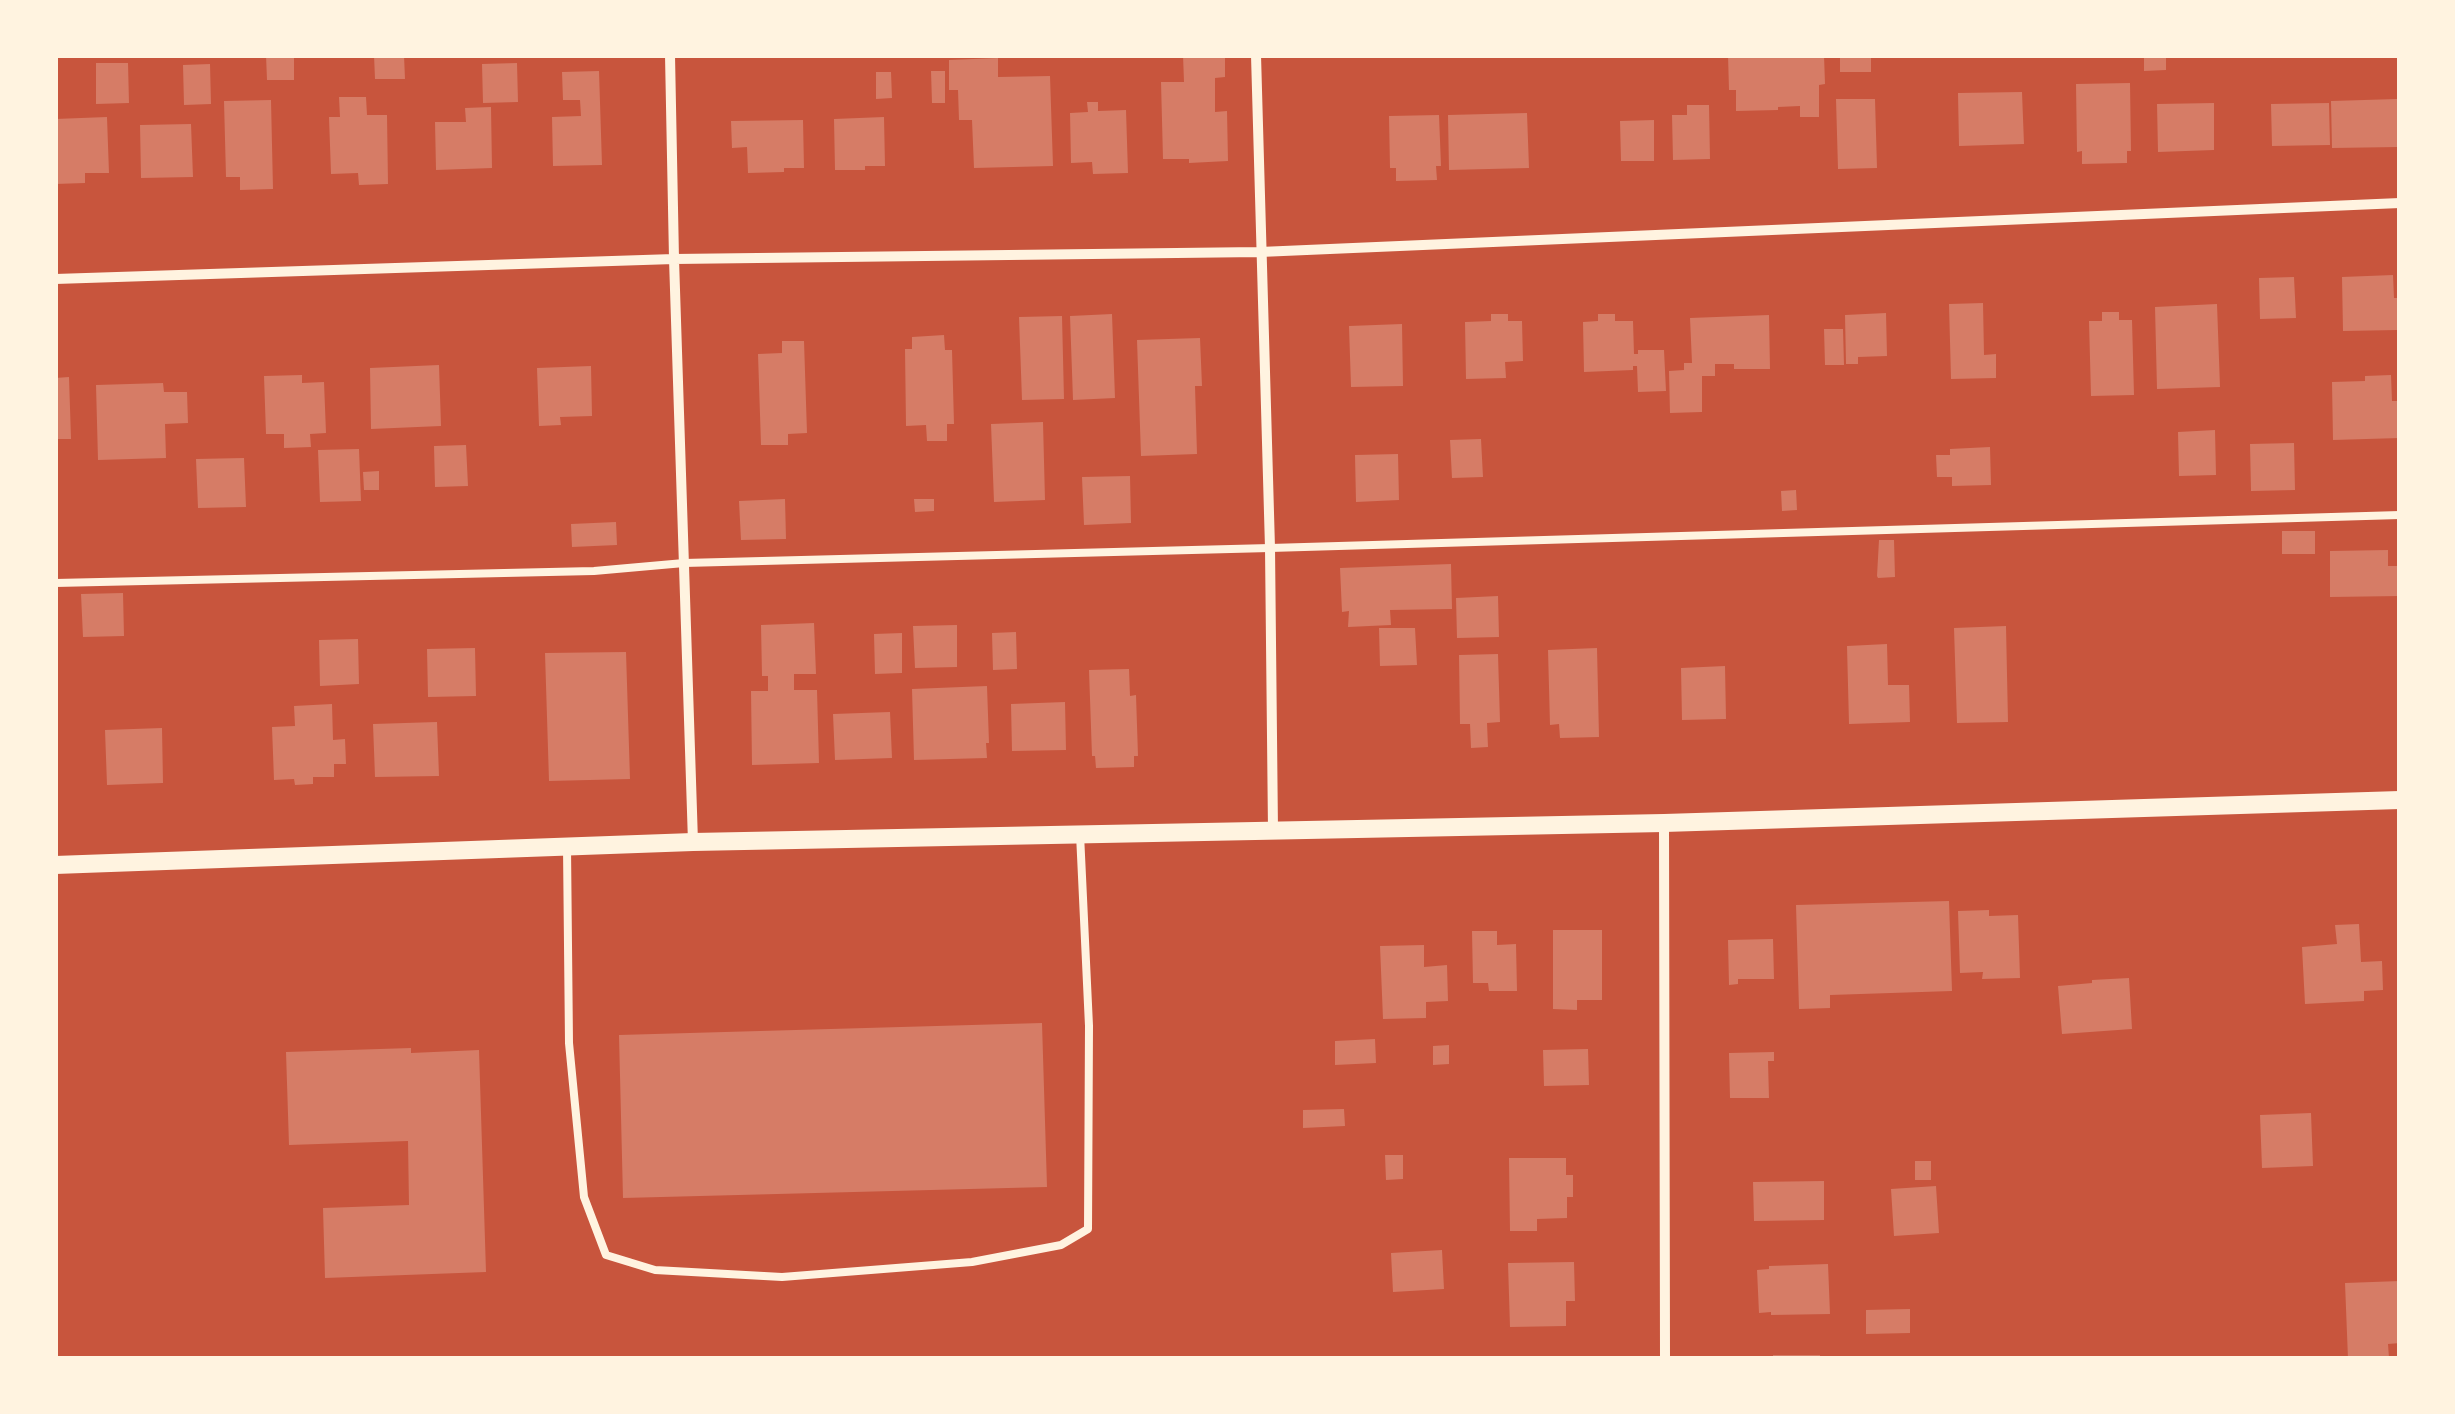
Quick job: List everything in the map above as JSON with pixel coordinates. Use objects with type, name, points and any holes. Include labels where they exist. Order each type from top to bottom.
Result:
[{"type":"street","points":[[670,55],[693,842]]},
{"type":"street","points":[[1256,55],[1270,548],[1273,831]]},
{"type":"street","points":[[55,279],[674,259],[1260,252],[2400,204]]},
{"type":"street","points":[[55,865],[693,842],[1664,823],[2400,800]]},
{"type":"street","points":[[1664,823],[1665,1359]]},
{"type":"lane","points":[[55,583],[594,571],[684,563],[2400,516]]},
{"type":"lane","points":[[566,847],[569,1043],[584,1197],[606,1255],[656,1270],[782,1277],[972,1262],[1061,1245],[1088,1229],[1088,1026],[1080,834]]},
{"type":"building","points":[[266,55],[294,55],[294,80],[267,80]]},
{"type":"building","points":[[374,55],[404,55],[405,79],[375,79]]},
{"type":"building","points":[[1183,55],[1225,55],[1225,77],[1215,78],[1215,112],[1227,111],[1228,161],[1189,163],[1189,159],[1163,159],[1161,82],[1184,82]]},
{"type":"building","points":[[1728,55],[1824,55],[1825,84],[1819,85],[1819,117],[1800,117],[1800,106],[1736,111],[1736,90],[1729,90]]},
{"type":"building","points":[[1840,55],[1871,55],[1871,72],[1840,72]]},
{"type":"building","points":[[2144,55],[2166,55],[2166,70],[2144,71]]},
{"type":"building","points":[[998,58],[998,77],[1050,76],[1053,166],[974,168],[972,120],[959,120],[958,90],[949,90],[949,60]]},
{"type":"building","points":[[96,63],[128,63],[129,103],[96,104]]},
{"type":"building","points":[[517,63],[518,102],[483,103],[482,64]]},
{"type":"building","points":[[210,64],[211,104],[184,105],[183,65]]},
{"type":"building","points":[[599,71],[602,165],[553,166],[552,117],[581,116],[580,100],[563,100],[562,72]]},
{"type":"building","points":[[931,71],[945,71],[945,103],[932,103]]},
{"type":"building","points":[[876,72],[891,72],[892,98],[876,99]]},
{"type":"building","points":[[2130,83],[2131,151],[2127,151],[2127,163],[2082,164],[2082,151],[2077,152],[2076,84]]},
{"type":"building","points":[[2022,92],[2024,144],[1959,146],[1958,93]]},
{"type":"building","points":[[339,97],[366,97],[367,115],[387,115],[388,184],[359,185],[358,173],[331,174],[329,117],[340,117]]},
{"type":"building","points":[[1836,99],[1875,99],[1877,168],[1838,169]]},
{"type":"building","points":[[2397,99],[2398,147],[2332,148],[2331,101]]},
{"type":"building","points":[[271,100],[273,189],[240,190],[240,177],[226,177],[224,101]]},
{"type":"building","points":[[1087,102],[1098,102],[1098,111],[1126,110],[1128,173],[1093,174],[1092,162],[1071,163],[1070,113],[1088,112]]},
{"type":"building","points":[[2214,103],[2214,150],[2158,152],[2157,104]]},
{"type":"building","points":[[2329,103],[2330,145],[2272,146],[2271,104]]},
{"type":"building","points":[[1687,105],[1709,105],[1710,159],[1673,160],[1672,115],[1687,115]]},
{"type":"building","points":[[491,107],[492,168],[436,170],[435,122],[466,122],[465,108]]},
{"type":"building","points":[[1527,113],[1529,168],[1449,170],[1448,115]]},
{"type":"building","points":[[1439,115],[1441,166],[1436,166],[1437,180],[1396,181],[1396,168],[1390,168],[1389,116]]},
{"type":"building","points":[[107,117],[109,173],[85,173],[85,183],[55,184],[55,119]]},
{"type":"building","points":[[884,117],[885,166],[835,170],[834,119]]},
{"type":"building","points":[[803,120],[804,168],[748,173],[747,147],[732,148],[731,121]]},
{"type":"building","points":[[1654,120],[1654,161],[1621,161],[1620,121]]},
{"type":"building","points":[[191,124],[193,177],[141,178],[140,125]]},
{"type":"building","points":[[2393,275],[2398,330],[2343,331],[2342,277]]},
{"type":"building","points":[[2294,277],[2296,318],[2260,319],[2259,278]]},
{"type":"building","points":[[1983,303],[1984,355],[1996,354],[1996,378],[1951,379],[1949,304]]},
{"type":"building","points":[[2217,304],[2220,387],[2157,389],[2155,307]]},
{"type":"building","points":[[2102,312],[2119,312],[2119,320],[2132,320],[2134,395],[2091,396],[2089,321],[2102,321]]},
{"type":"building","points":[[1886,313],[1887,356],[1858,357],[1858,364],[1846,364],[1845,315]]},
{"type":"building","points":[[1112,314],[1115,398],[1073,400],[1070,316]]},
{"type":"building","points":[[1491,314],[1508,314],[1508,321],[1522,321],[1523,361],[1505,362],[1506,378],[1466,379],[1465,322],[1491,321]]},
{"type":"building","points":[[1598,314],[1615,314],[1615,321],[1633,321],[1634,354],[1638,350],[1664,350],[1666,391],[1638,392],[1637,366],[1633,370],[1584,372],[1583,322],[1598,321]]},
{"type":"building","points":[[1769,315],[1770,369],[1734,369],[1734,364],[1715,364],[1715,376],[1702,376],[1702,412],[1670,413],[1669,371],[1684,370],[1684,363],[1692,363],[1690,318]]},
{"type":"building","points":[[1062,316],[1064,399],[1022,400],[1019,317]]},
{"type":"building","points":[[1402,324],[1403,386],[1351,387],[1349,326]]},
{"type":"building","points":[[1824,329],[1843,329],[1844,365],[1825,365]]},
{"type":"building","points":[[944,335],[945,350],[952,350],[954,424],[947,424],[947,441],[927,441],[926,425],[906,426],[905,349],[912,349],[912,337]]},
{"type":"building","points":[[1200,338],[1202,386],[1195,386],[1197,454],[1141,456],[1137,340]]},
{"type":"building","points":[[782,341],[804,341],[807,433],[788,434],[788,445],[761,445],[758,354],[782,353]]},
{"type":"building","points":[[439,365],[441,426],[371,429],[370,368]]},
{"type":"building","points":[[591,366],[592,416],[560,417],[561,425],[539,426],[537,368]]},
{"type":"building","points":[[302,375],[302,383],[324,382],[326,433],[310,434],[311,447],[284,448],[284,434],[266,434],[264,376]]},
{"type":"building","points":[[2391,375],[2392,401],[2398,401],[2400,438],[2333,440],[2332,382]]},
{"type":"building","points":[[69,377],[71,439],[55,439],[55,378]]},
{"type":"building","points":[[163,383],[164,392],[187,392],[188,423],[165,424],[166,458],[98,460],[96,385]]},
{"type":"building","points":[[1043,422],[1045,500],[994,502],[991,424]]},
{"type":"building","points":[[2215,430],[2216,475],[2179,476],[2178,432]]},
{"type":"building","points":[[1481,439],[1483,477],[1452,478],[1450,440]]},
{"type":"building","points":[[2294,443],[2295,490],[2251,491],[2250,444]]},
{"type":"building","points":[[466,445],[468,486],[435,487],[434,446]]},
{"type":"building","points":[[1990,447],[1991,485],[1952,486],[1952,477],[1937,477],[1936,455],[1950,455],[1950,449]]},
{"type":"building","points":[[359,449],[361,501],[320,502],[318,450]]},
{"type":"building","points":[[1398,454],[1399,500],[1356,502],[1355,455]]},
{"type":"building","points":[[244,458],[246,507],[198,508],[196,459]]},
{"type":"building","points":[[379,471],[379,490],[364,490],[363,472]]},
{"type":"building","points":[[1130,476],[1131,523],[1084,525],[1082,477]]},
{"type":"building","points":[[1796,490],[1797,510],[1782,511],[1781,491]]},
{"type":"building","points":[[785,499],[786,539],[741,540],[739,501]]},
{"type":"building","points":[[914,499],[934,499],[934,511],[915,512]]},
{"type":"building","points":[[616,522],[617,545],[572,547],[571,524]]},
{"type":"building","points":[[2282,531],[2315,531],[2315,554],[2282,554]]},
{"type":"building","points":[[1879,540],[1894,540],[1895,577],[1877,576]]},
{"type":"building","points":[[2388,550],[2388,566],[2400,566],[2400,596],[2330,597],[2330,551]]},
{"type":"building","points":[[1451,564],[1452,609],[1390,610],[1391,625],[1348,627],[1349,611],[1342,612],[1340,568]]},
{"type":"building","points":[[123,593],[124,636],[83,637],[81,594]]},
{"type":"building","points":[[1498,596],[1499,637],[1457,638],[1456,598]]},
{"type":"building","points":[[814,623],[816,674],[794,674],[794,690],[817,690],[819,763],[752,765],[751,691],[768,691],[768,676],[762,676],[761,625]]},
{"type":"building","points":[[957,625],[957,667],[915,668],[913,626]]},
{"type":"building","points":[[2006,626],[2008,722],[1957,723],[1954,628]]},
{"type":"building","points":[[1379,628],[1415,628],[1417,665],[1380,666]]},
{"type":"building","points":[[1016,632],[1017,669],[993,670],[992,633]]},
{"type":"building","points":[[902,633],[902,673],[875,674],[874,634]]},
{"type":"building","points":[[358,639],[359,684],[320,686],[319,640]]},
{"type":"building","points":[[1887,644],[1888,685],[1909,685],[1910,722],[1849,724],[1847,646]]},
{"type":"building","points":[[475,648],[476,696],[428,697],[427,649]]},
{"type":"building","points":[[1597,648],[1599,737],[1560,738],[1559,724],[1550,725],[1548,650]]},
{"type":"building","points":[[626,652],[630,779],[549,781],[545,653]]},
{"type":"building","points":[[1498,654],[1500,722],[1487,723],[1488,747],[1471,748],[1470,724],[1460,724],[1459,655]]},
{"type":"building","points":[[1725,666],[1726,719],[1682,720],[1681,668]]},
{"type":"building","points":[[1129,669],[1130,696],[1136,695],[1138,756],[1134,756],[1134,767],[1096,768],[1092,756],[1089,670]]},
{"type":"building","points":[[987,686],[987,758],[914,760],[912,689]]},
{"type":"building","points":[[1065,702],[1066,750],[1012,751],[1011,704]]},
{"type":"building","points":[[332,704],[333,740],[345,739],[346,764],[334,764],[334,777],[313,777],[313,784],[295,785],[294,779],[274,780],[272,727],[295,726],[294,706]]},
{"type":"building","points":[[890,712],[892,758],[835,760],[833,714]]},
{"type":"building","points":[[437,722],[439,776],[375,777],[373,724]]},
{"type":"building","points":[[162,728],[163,783],[107,785],[105,730]]},
{"type":"building","points":[[1949,901],[1952,991],[1830,995],[1830,1008],[1799,1009],[1796,905]]},
{"type":"building","points":[[1989,910],[1989,916],[2018,915],[2020,978],[1982,979],[1983,972],[1960,973],[1958,911]]},
{"type":"building","points":[[2359,924],[2361,962],[2382,961],[2383,990],[2364,991],[2364,1001],[2305,1004],[2302,947],[2337,944],[2335,925]]},
{"type":"building","points":[[1553,930],[1602,930],[1602,1000],[1577,1000],[1577,1010],[1553,1009]]},
{"type":"building","points":[[1472,931],[1497,931],[1497,945],[1516,944],[1517,991],[1489,991],[1488,983],[1473,983]]},
{"type":"building","points":[[1773,939],[1774,979],[1738,979],[1738,984],[1729,985],[1728,940]]},
{"type":"building","points":[[1424,945],[1424,967],[1447,965],[1448,1001],[1426,1002],[1426,1018],[1383,1019],[1380,946]]},
{"type":"building","points":[[2129,978],[2132,1029],[2062,1034],[2058,986]]},
{"type":"building","points":[[1042,1023],[1047,1187],[623,1198],[619,1035]]},
{"type":"building","points":[[1375,1039],[1376,1063],[1335,1065],[1335,1041]]},
{"type":"building","points":[[1449,1045],[1449,1064],[1433,1065],[1433,1046]]},
{"type":"building","points":[[411,1048],[411,1053],[479,1050],[486,1272],[325,1278],[323,1208],[409,1205],[408,1141],[289,1145],[286,1052]]},
{"type":"building","points":[[1588,1049],[1589,1085],[1544,1086],[1543,1050]]},
{"type":"building","points":[[1774,1052],[1774,1061],[1768,1061],[1769,1098],[1730,1098],[1729,1053]]},
{"type":"building","points":[[1344,1109],[1345,1126],[1303,1128],[1303,1110]]},
{"type":"building","points":[[2311,1113],[2313,1166],[2262,1168],[2260,1115]]},
{"type":"building","points":[[1385,1155],[1403,1155],[1403,1179],[1386,1180]]},
{"type":"building","points":[[1509,1158],[1566,1158],[1566,1175],[1573,1175],[1573,1197],[1567,1197],[1567,1218],[1537,1219],[1537,1231],[1510,1231]]},
{"type":"building","points":[[1915,1161],[1931,1161],[1931,1180],[1915,1180]]},
{"type":"building","points":[[1824,1181],[1824,1220],[1754,1221],[1753,1182]]},
{"type":"building","points":[[1936,1186],[1939,1233],[1894,1236],[1891,1189]]},
{"type":"building","points":[[1442,1250],[1444,1289],[1393,1292],[1391,1253]]},
{"type":"building","points":[[1574,1262],[1575,1301],[1566,1301],[1566,1326],[1510,1327],[1508,1263]]},
{"type":"building","points":[[1828,1264],[1830,1314],[1759,1313],[1757,1270]]},
{"type":"building","points":[[2400,1281],[2400,1343],[2388,1344],[2389,1358],[2348,1359],[2345,1283]]},
{"type":"building","points":[[1910,1309],[1910,1333],[1866,1334],[1866,1310]]},
{"type":"building","points":[[1773,1355],[1820,1355],[1820,1359],[1773,1359]]}]
